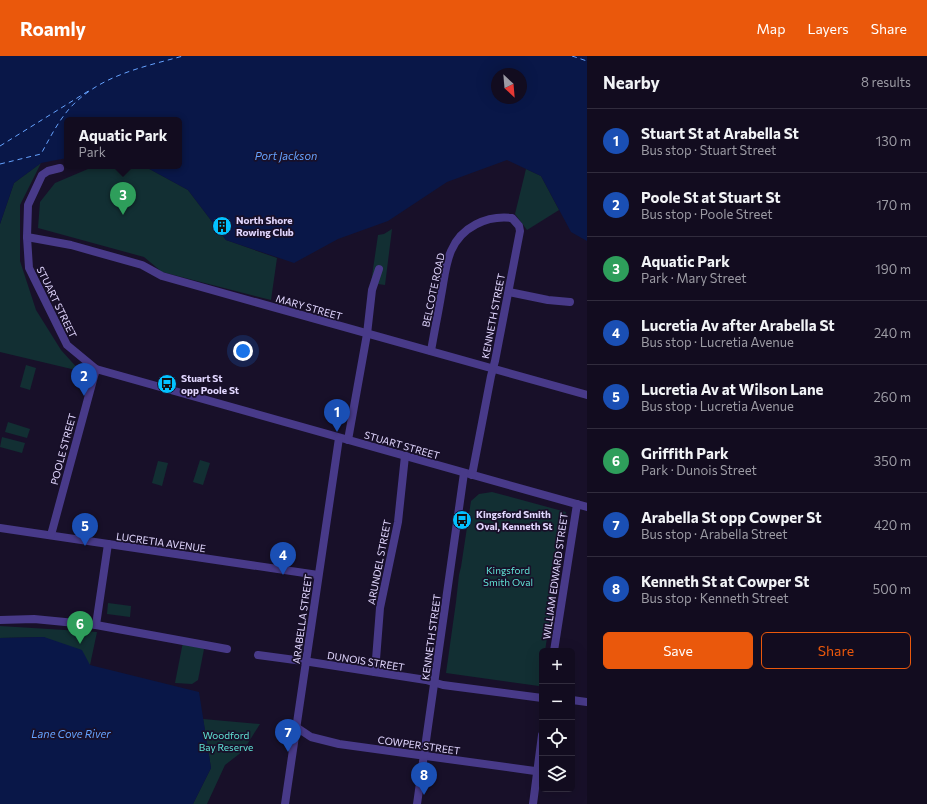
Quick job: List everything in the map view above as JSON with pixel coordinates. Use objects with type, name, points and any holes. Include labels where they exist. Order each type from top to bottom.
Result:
[{"type":"street","name":"STUART STREET","points":[[60,168],[48,171],[42,175],[28,205],[27,236],[29,268],[67,345],[96,369],[583,506]]},
{"type":"street","name":"BELCOTE ROAD","points":[[431,351],[451,250],[459,239],[469,229],[484,220],[499,218],[512,218],[519,226],[520,231]]},
{"type":"street","name":"KENNETH STREET","points":[[417,804],[434,683],[468,474],[493,368],[520,231]]},
{"type":"street","name":"MARY STREET","points":[[27,236],[71,245],[142,265],[162,276],[587,395]]},
{"type":"street","points":[[348,440],[368,334],[372,290],[379,269]]},
{"type":"street","points":[[509,292],[548,300],[570,302]]},
{"type":"street","name":"POOLE STREET","points":[[50,535],[96,369]]},
{"type":"street","name":"ARABELLA STREET","points":[[285,804],[339,438]]},
{"type":"street","name":"ARUNDEL STREET","points":[[375,672],[380,608],[398,522],[405,456]]},
{"type":"street","name":"WILLIAM EDWARD STREET","points":[[555,648],[583,506],[587,498]]},
{"type":"street","name":"LUCRETIA AVENUE","points":[[0,528],[318,575]]},
{"type":"street","points":[[96,625],[108,544]]},
{"type":"street","points":[[0,620],[34,619],[96,625],[227,649]]},
{"type":"street","name":"DUNOIS STREET","points":[[258,655],[426,680],[434,683],[539,698]]},
{"type":"street","points":[[575,700],[587,702]]},
{"type":"street","name":"COWPER STREET","points":[[296,728],[311,737],[339,744],[539,772]]},
{"type":"street","points":[[532,804],[539,776]]},
{"type":"green space","points":[[41,163],[20,205],[20,261],[36,310],[61,350],[80,371],[0,352],[0,224],[14,183]]},
{"type":"green space","points":[[88,169],[150,169],[188,190],[226,240],[277,258],[271,300],[162,272],[144,257],[38,228],[40,202],[55,183]]},
{"type":"green space","points":[[526,169],[541,176],[559,210],[527,230],[515,214]]},
{"type":"green space","points":[[392,229],[385,285],[371,283],[378,235],[384,234]]},
{"type":"green space","points":[[26,365],[36,368],[30,390],[20,387]]},
{"type":"green space","points":[[8,422],[30,429],[27,438],[5,432]]},
{"type":"green space","points":[[2,437],[25,443],[22,453],[0,447]]},
{"type":"green space","points":[[200,460],[210,463],[203,485],[193,482]]},
{"type":"green space","points":[[158,461],[168,463],[162,486],[152,483]]},
{"type":"green space","name":"Kingsford Smith Oval","points":[[492,492],[566,512],[545,648],[539,648],[539,686],[446,673],[459,575],[471,501],[479,494]]},
{"type":"green space","points":[[108,603],[131,606],[130,617],[107,614]]},
{"type":"green space","points":[[0,626],[97,632],[90,665],[44,637],[0,638]]},
{"type":"green space","points":[[183,642],[204,649],[198,680],[192,684],[175,683]]},
{"type":"green space","name":"Woodford Bay Reserve","points":[[203,719],[260,724],[243,751],[225,765],[207,804],[193,804],[211,768]]},
{"type":"water","name":"Port Jackson","points":[[0,56],[587,56],[587,241],[571,232],[541,176],[507,160],[447,182],[388,221],[338,239],[294,263],[226,240],[188,190],[150,169],[182,169],[182,117],[64,117],[64,159],[41,163],[14,183],[0,224]]},
{"type":"water","name":"Lane Cove River","points":[[44,637],[82,650],[90,665],[199,692],[211,768],[193,804],[0,804],[0,638]]},
{"type":"ferry route","points":[[0,164],[41,154],[57,126],[71,107],[88,92],[101,84],[127,72],[183,56]]},
{"type":"ferry route","points":[[572,56],[587,61]]},
{"type":"ferry route","points":[[0,146],[90,90]]},
{"type":"place","name":"Aquatic Park","points":[[123,215]]},
{"type":"place","name":"North Shore Rowing Club","points":[[222,226]]},
{"type":"place","name":"Stuart St opp Poole St","points":[[167,384]]},
{"type":"place","name":"Poole St at Stuart St","points":[[84,396]]},
{"type":"place","name":"Stuart St at Arabella St","points":[[337,432]]},
{"type":"place","name":"Kingsford Smith Oval, Kenneth St","points":[[462,520]]},
{"type":"place","name":"Lucretia Av at Wilson Lane","points":[[85,546]]},
{"type":"place","name":"Lucretia Av after Arabella St","points":[[283,575]]},
{"type":"place","name":"Griffith Park","points":[[80,644]]},
{"type":"place","name":"Arabella St opp Cowper St","points":[[288,752]]},
{"type":"place","name":"Kenneth St at Cowper St","points":[[424,795]]}]
